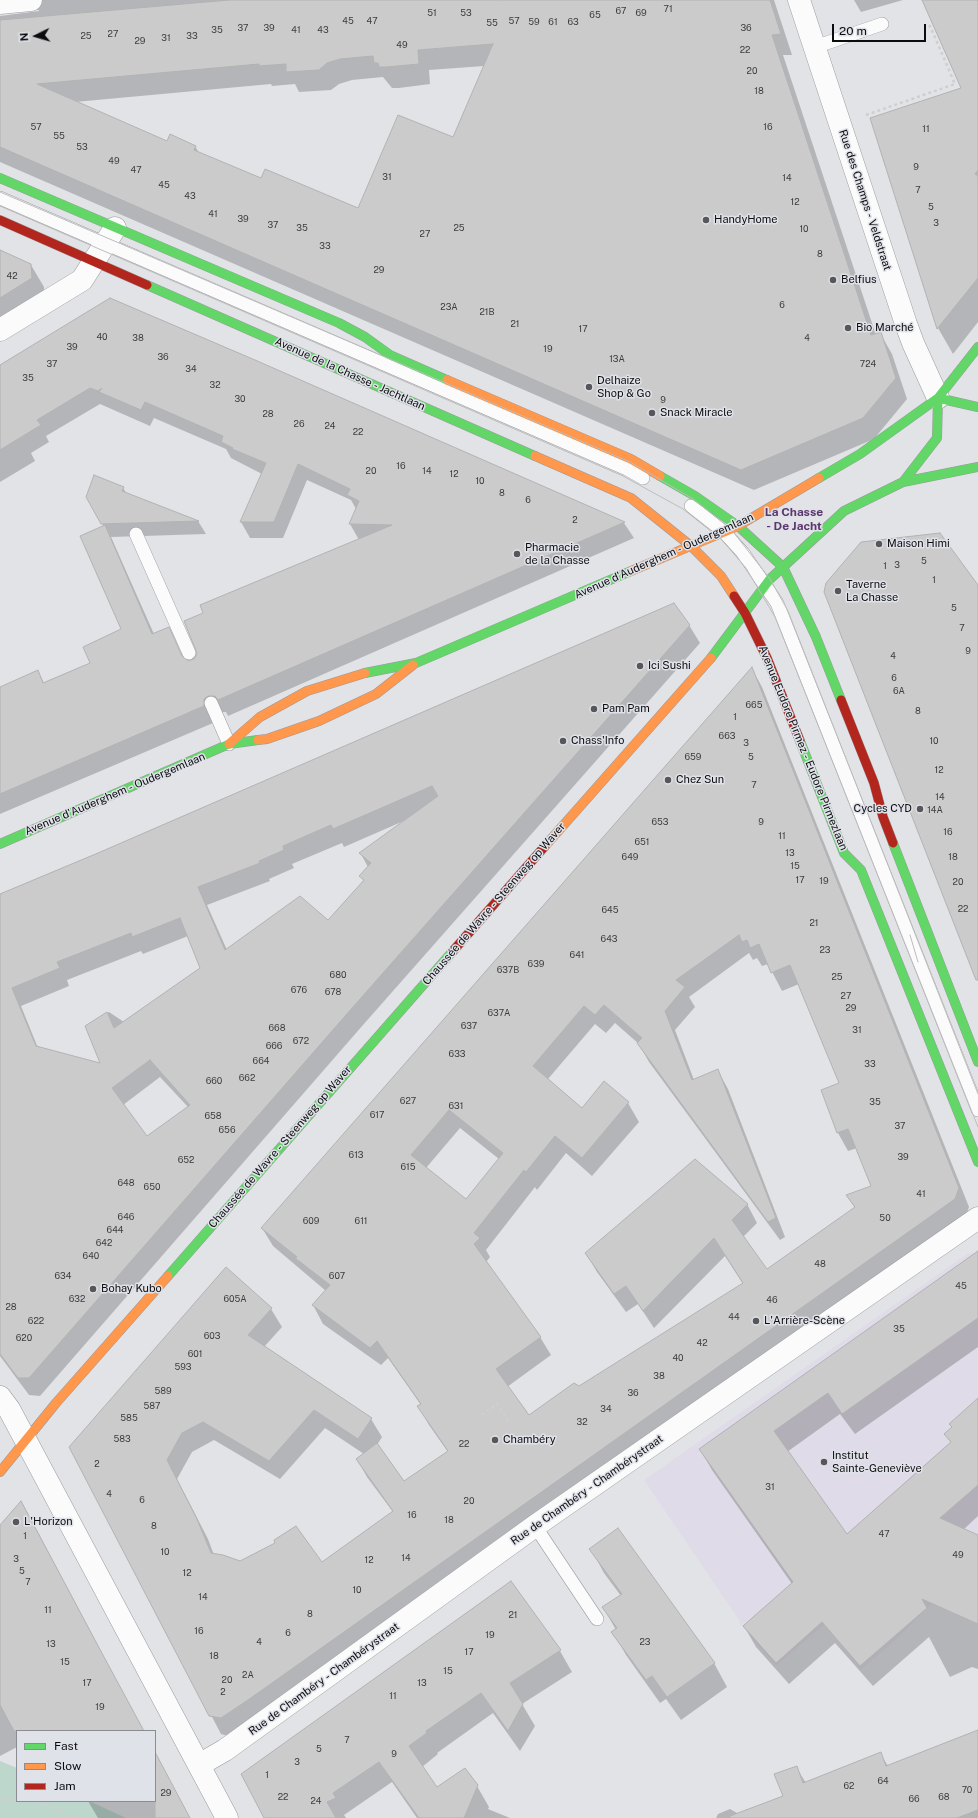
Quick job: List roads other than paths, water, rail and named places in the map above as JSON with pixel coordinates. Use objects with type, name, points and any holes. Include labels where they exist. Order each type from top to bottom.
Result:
[{"type":"street","points":[[0,3],[30,0]]},
{"type":"street","name":"Rue des Champs - Veldstraat","points":[[799,0],[906,324],[938,398]]},
{"type":"street","name":"Avenue de la Chasse - Jachtlaan","points":[[0,178],[105,244],[631,498],[691,546]]},
{"type":"street","name":"Avenue de la Chasse - Jachtlaan","points":[[0,220],[105,244],[339,323],[365,337],[390,355],[631,459],[695,496],[738,526]]},
{"type":"street","points":[[0,330],[82,280],[105,244]]},
{"type":"street","points":[[978,347],[938,398],[978,407]]},
{"type":"street","name":"Chaussée de Wavre - Steenweg op Waver","points":[[0,1472],[71,1385],[652,723],[708,662],[766,585],[783,567],[844,511],[903,482],[937,438],[938,398]]},
{"type":"street","name":"Avenue d'Auderghem - Oudergemlaan","points":[[229,744],[260,717],[307,691],[369,672],[416,663],[738,526],[860,454],[938,398]]},
{"type":"street","points":[[903,482],[978,467]]},
{"type":"street","points":[[738,526],[783,567],[816,637],[874,782],[884,817],[978,1062]]},
{"type":"street","name":"Avenue Eudore Pirmez - Eudore Pirmezlaan","points":[[691,546],[721,576],[745,613],[767,658],[844,853],[861,870],[978,1162]]},
{"type":"street","name":"Avenue d'Auderghem - Oudergemlaan","points":[[0,844],[229,744],[267,739],[319,721],[376,694],[416,663]]},
{"type":"street","name":"Rue de Chambéry - Chambérystraat","points":[[199,1765],[232,1746],[535,1526],[978,1218]]},
{"type":"street","points":[[0,1397],[9,1409],[227,1818]]},
{"type":"lane","points":[[815,48],[882,24]]},
{"type":"lane","name":"Avenue de la Chasse - Jachtlaan","points":[[0,198],[627,469],[685,502],[724,532]]},
{"type":"lane","name":"Avenue de la Chasse - Jachtlaan","points":[[364,356],[390,355]]},
{"type":"lane","points":[[724,532],[744,553],[777,603],[978,1110]]},
{"type":"lane","points":[[136,534],[189,653]]},
{"type":"lane","points":[[211,703],[229,744]]},
{"type":"lane","points":[[535,1526],[596,1619]]},
{"type":"tram line","points":[[0,192],[630,462],[693,499],[731,529],[770,579],[788,611],[978,1094]]},
{"type":"tram line","points":[[0,206],[623,476],[683,509],[721,539],[746,568],[775,617],[978,1127]]},
{"type":"tram line","points":[[910,935],[918,962]]},
{"type":"place","name":"HandyHome","points":[[706,220]]},
{"type":"place","name":"Belfius","points":[[833,280]]},
{"type":"place","name":"Bio Marché","points":[[848,328]]},
{"type":"place","name":"Delhaize Shop & Go","points":[[589,387]]},
{"type":"place","name":"Snack Miracle","points":[[652,413]]},
{"type":"place","name":"Maison Himi","points":[[879,544]]},
{"type":"place","name":"Pharmacie de la Chasse","points":[[517,554]]},
{"type":"place","name":"Taverne La Chasse","points":[[838,591]]},
{"type":"place","name":"Ici Sushi","points":[[640,666]]},
{"type":"place","name":"Pam Pam","points":[[594,709]]},
{"type":"place","name":"Chass'Info","points":[[563,741]]},
{"type":"place","name":"Chez Sun","points":[[668,780]]},
{"type":"place","name":"Cycles CYD","points":[[920,809]]},
{"type":"place","name":"Bohay Kubo","points":[[93,1289]]},
{"type":"place","name":"L'Arrière-Scène","points":[[756,1321]]},
{"type":"place","name":"Chambéry","points":[[495,1440]]},
{"type":"place","name":"Institut Sainte-Geneviève","points":[[824,1462]]},
{"type":"place","name":"L'Horizon","points":[[16,1522]]},
{"type":"district","name":"La Chasse - De Jacht","points":[[794,519]]}]
